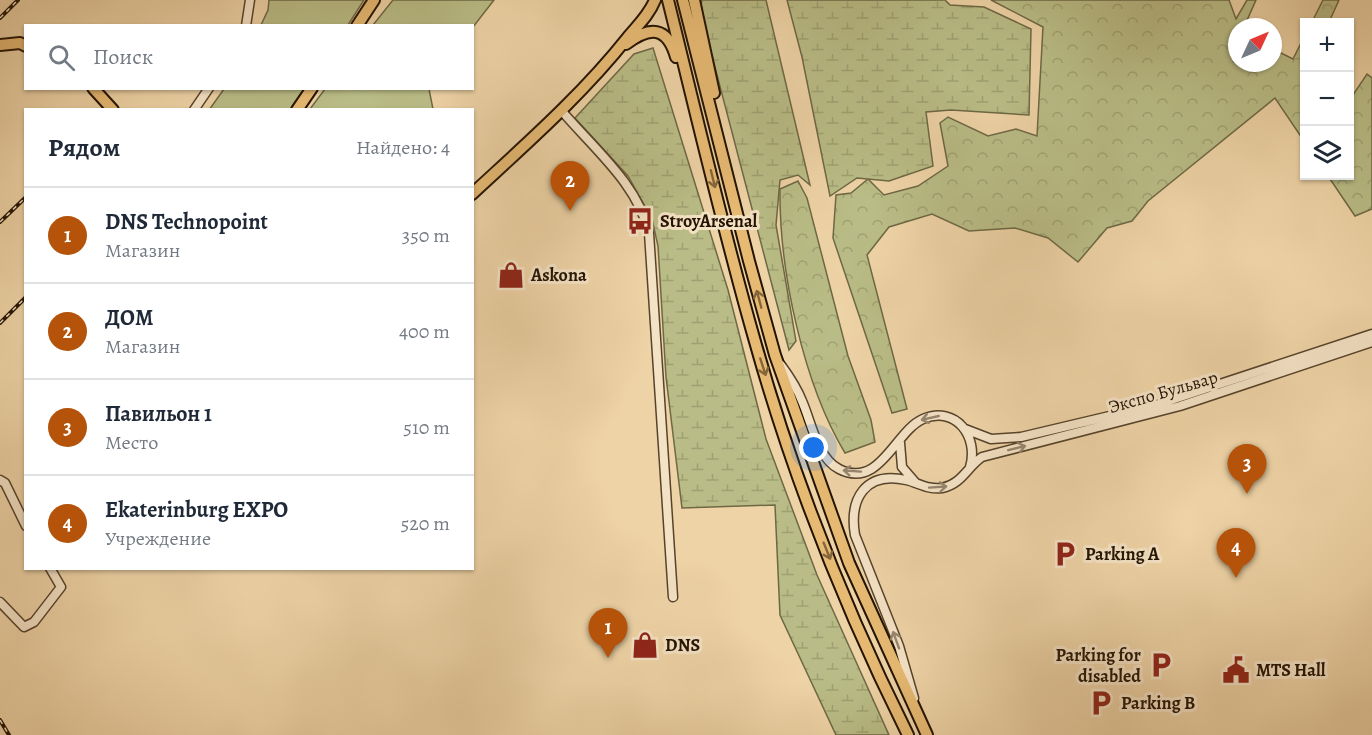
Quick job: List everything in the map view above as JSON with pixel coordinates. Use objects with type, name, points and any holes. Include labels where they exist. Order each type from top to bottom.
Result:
[{"type":"main road","points":[[358,24],[374,0]]},
{"type":"main road","points":[[474,192],[561,110],[616,52],[647,15],[654,0]]},
{"type":"main road","points":[[668,0],[754,340],[803,487],[867,645],[908,735]]},
{"type":"main road","points":[[683,0],[775,355],[849,563],[927,735]]},
{"type":"main road","points":[[694,0],[717,106],[720,147]]},
{"type":"main road","points":[[616,52],[647,32],[658,31],[666,36],[673,48],[696,132],[707,158]]},
{"type":"main road","points":[[0,45],[20,43],[24,45]]},
{"type":"main road","points":[[95,90],[111,108]]},
{"type":"main road","points":[[298,108],[311,90]]},
{"type":"street","points":[[246,24],[250,0]]},
{"type":"street","points":[[195,108],[207,90]]},
{"type":"street","points":[[561,110],[626,184],[643,211],[649,233],[673,597]]},
{"type":"street","name":"Экспо Бульвар","points":[[775,355],[795,386],[822,449],[836,467],[851,472],[865,471],[885,458],[911,426],[933,416],[952,419],[965,429],[991,439],[1010,438],[1156,405],[1372,334]]},
{"type":"street","name":"Экспо Бульвар","points":[[918,716],[902,655],[858,544],[852,519],[857,495],[871,484],[894,478],[915,482],[925,487],[940,488],[954,484],[978,460],[987,455],[1180,406],[1372,342]]},
{"type":"street","points":[[965,429],[973,451],[967,473]]},
{"type":"street","points":[[900,442],[902,467],[915,482]]},
{"type":"street","points":[[0,480],[5,483],[24,522]]},
{"type":"street","points":[[0,602],[24,627],[34,622],[61,587],[51,570]]},
{"type":"green space","points":[[269,0],[364,0],[349,24],[261,24],[268,10]]},
{"type":"green space","points":[[393,0],[494,0],[474,26],[374,24]]},
{"type":"green space","points":[[702,0],[766,0],[810,185],[798,175],[780,180],[776,225],[796,341],[789,350],[700,10]]},
{"type":"green space","points":[[787,0],[945,0],[950,5],[984,7],[1031,29],[1029,115],[951,110],[926,112],[933,166],[889,181],[857,178],[830,196],[802,57]]},
{"type":"green space","points":[[991,0],[1229,0],[1236,18],[1228,18],[1228,72],[1282,72],[1282,54],[1293,59],[1300,45],[1300,135],[1275,98],[1148,201],[1132,221],[1107,228],[1078,262],[1048,238],[1015,228],[969,231],[932,214],[889,227],[867,255],[907,409],[892,413],[833,238],[836,195],[851,193],[868,179],[884,195],[918,186],[948,166],[940,123],[948,117],[988,136],[1016,129],[1037,136],[1043,27]]},
{"type":"green space","points":[[1247,0],[1256,0],[1248,18],[1237,18]]},
{"type":"green space","points":[[1323,0],[1339,0],[1331,18],[1314,18]]},
{"type":"green space","points":[[653,48],[728,290],[766,439],[817,575],[889,735],[836,735],[780,615],[775,505],[682,508],[666,377],[658,246],[652,219],[628,176],[575,118],[634,54]]},
{"type":"green space","points":[[1367,74],[1372,78],[1372,209],[1355,216],[1331,180],[1354,180],[1354,94]]},
{"type":"green space","points":[[223,90],[305,90],[292,108],[210,108]]},
{"type":"green space","points":[[324,90],[429,90],[433,108],[311,108]]},
{"type":"green space","points":[[798,181],[807,198],[848,356],[871,420],[875,442],[845,453],[817,394],[796,325],[789,290],[784,255],[780,189]]},
{"type":"railway","points":[[0,18],[18,0]]},
{"type":"railway","points":[[0,222],[24,199]]},
{"type":"railway","points":[[0,323],[24,299]]},
{"type":"railway","points":[[0,720],[9,735]]},
{"type":"place","name":"ДОМ","points":[[570,211]]},
{"type":"place","name":"StroyArsenal","points":[[640,221]]},
{"type":"place","name":"Askona","points":[[511,275]]},
{"type":"place","name":"Павильон 1","points":[[1247,494]]},
{"type":"place","name":"Parking A","points":[[1065,554]]},
{"type":"place","name":"Ekaterinburg EXPO","points":[[1236,578]]},
{"type":"place","name":"DNS","points":[[645,645]]},
{"type":"place","name":"DNS Technopoint","points":[[608,658]]},
{"type":"place","name":"Parking for disabled","points":[[1161,665]]},
{"type":"place","name":"MTS Hall","points":[[1236,670]]},
{"type":"place","name":"Parking B","points":[[1101,703]]}]
